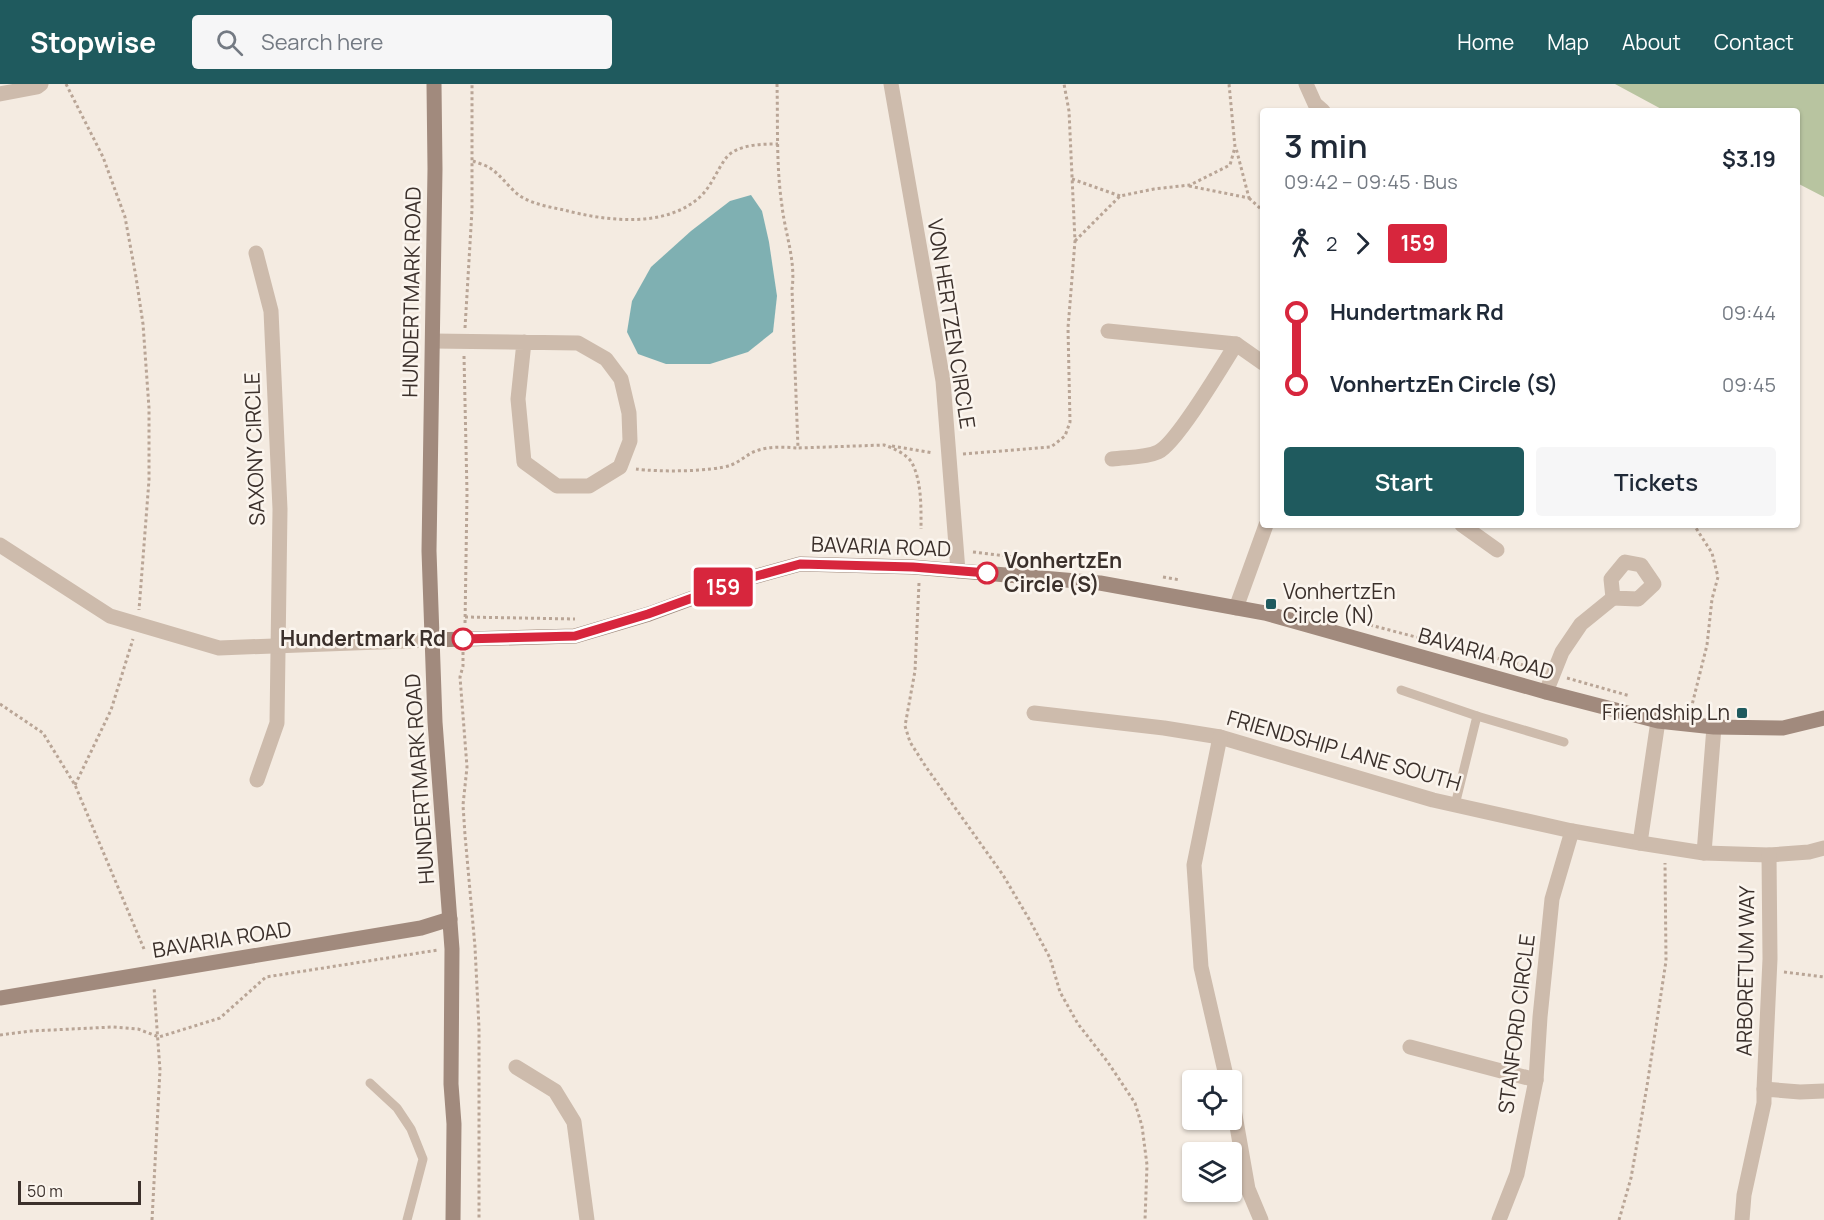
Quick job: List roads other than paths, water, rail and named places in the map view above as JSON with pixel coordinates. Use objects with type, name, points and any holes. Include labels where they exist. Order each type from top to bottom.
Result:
[{"type":"street","points":[[0,94],[37,87],[41,84]]},
{"type":"street","name":"HUNDERTMARK ROAD","points":[[434,84],[435,169],[429,551],[435,722],[453,949],[451,1084],[454,1124],[453,1220]]},
{"type":"street","name":"VON HERTZEN CIRCLE","points":[[891,84],[943,381],[958,571]]},
{"type":"street","points":[[1306,84],[1315,104],[1320,108]]},
{"type":"street","name":"SAXONY CIRCLE","points":[[256,253],[271,311],[280,509],[277,723],[257,780]]},
{"type":"street","points":[[1108,331],[1236,344],[1260,361]]},
{"type":"street","points":[[433,341],[524,342],[578,343],[606,359],[621,380],[629,413],[630,441],[620,467],[589,486],[557,486],[524,462],[518,399],[524,342]]},
{"type":"street","points":[[1112,459],[1159,452],[1173,439],[1221,370],[1236,344]]},
{"type":"street","points":[[1236,608],[1265,528]]},
{"type":"street","points":[[1466,528],[1497,550]]},
{"type":"street","points":[[0,545],[110,616],[219,648],[432,640]]},
{"type":"street","name":"BAVARIA ROAD","points":[[432,640],[575,636],[648,614],[742,580],[800,564],[913,567],[1100,583],[1265,613],[1658,721],[1714,728],[1783,728],[1824,718]]},
{"type":"street","points":[[1546,692],[1562,652],[1581,624],[1613,598]]},
{"type":"street","name":"FRIENDSHIP LANE SOUTH","points":[[1034,713],[1220,737],[1455,805],[1572,831],[1640,843],[1704,853],[1768,855],[1809,852],[1824,848]]},
{"type":"street","points":[[1640,843],[1658,721]]},
{"type":"street","points":[[1704,853],[1714,728]]},
{"type":"street","points":[[1220,737],[1194,865],[1201,967],[1225,1070]]},
{"type":"street","name":"STANFORD CIRCLE","points":[[1499,1220],[1517,1174],[1536,1080],[1552,899],[1572,831]]},
{"type":"street","name":"ARBORETUM WAY","points":[[1742,1220],[1744,1195],[1764,1103],[1770,959],[1768,855]]},
{"type":"street","name":"BAVARIA ROAD","points":[[0,998],[421,928],[450,919]]},
{"type":"street","points":[[1410,1047],[1536,1080]]},
{"type":"street","points":[[516,1066],[555,1091],[574,1122],[586,1220]]},
{"type":"street","points":[[1764,1089],[1824,1091]]},
{"type":"street","points":[[1238,1130],[1248,1189],[1261,1220]]},
{"type":"lane","points":[[1401,690],[1477,717],[1564,742]]},
{"type":"lane","points":[[1455,805],[1477,717]]},
{"type":"lane","points":[[370,1083],[397,1108],[411,1129],[423,1159],[407,1220]]},
{"type":"water","points":[[751,195],[762,211],[769,242],[777,296],[773,332],[748,352],[710,364],[666,364],[638,354],[627,332],[632,301],[651,267],[691,231],[730,201]]},
{"type":"place","name":"VonhertzEn Circle (S)","points":[[987,573]]},
{"type":"place","name":"VonhertzEn Circle (N)","points":[[1271,604]]},
{"type":"place","name":"Hundertmark Rd","points":[[463,639]]},
{"type":"place","name":"Friendship Ln","points":[[1742,713]]}]
